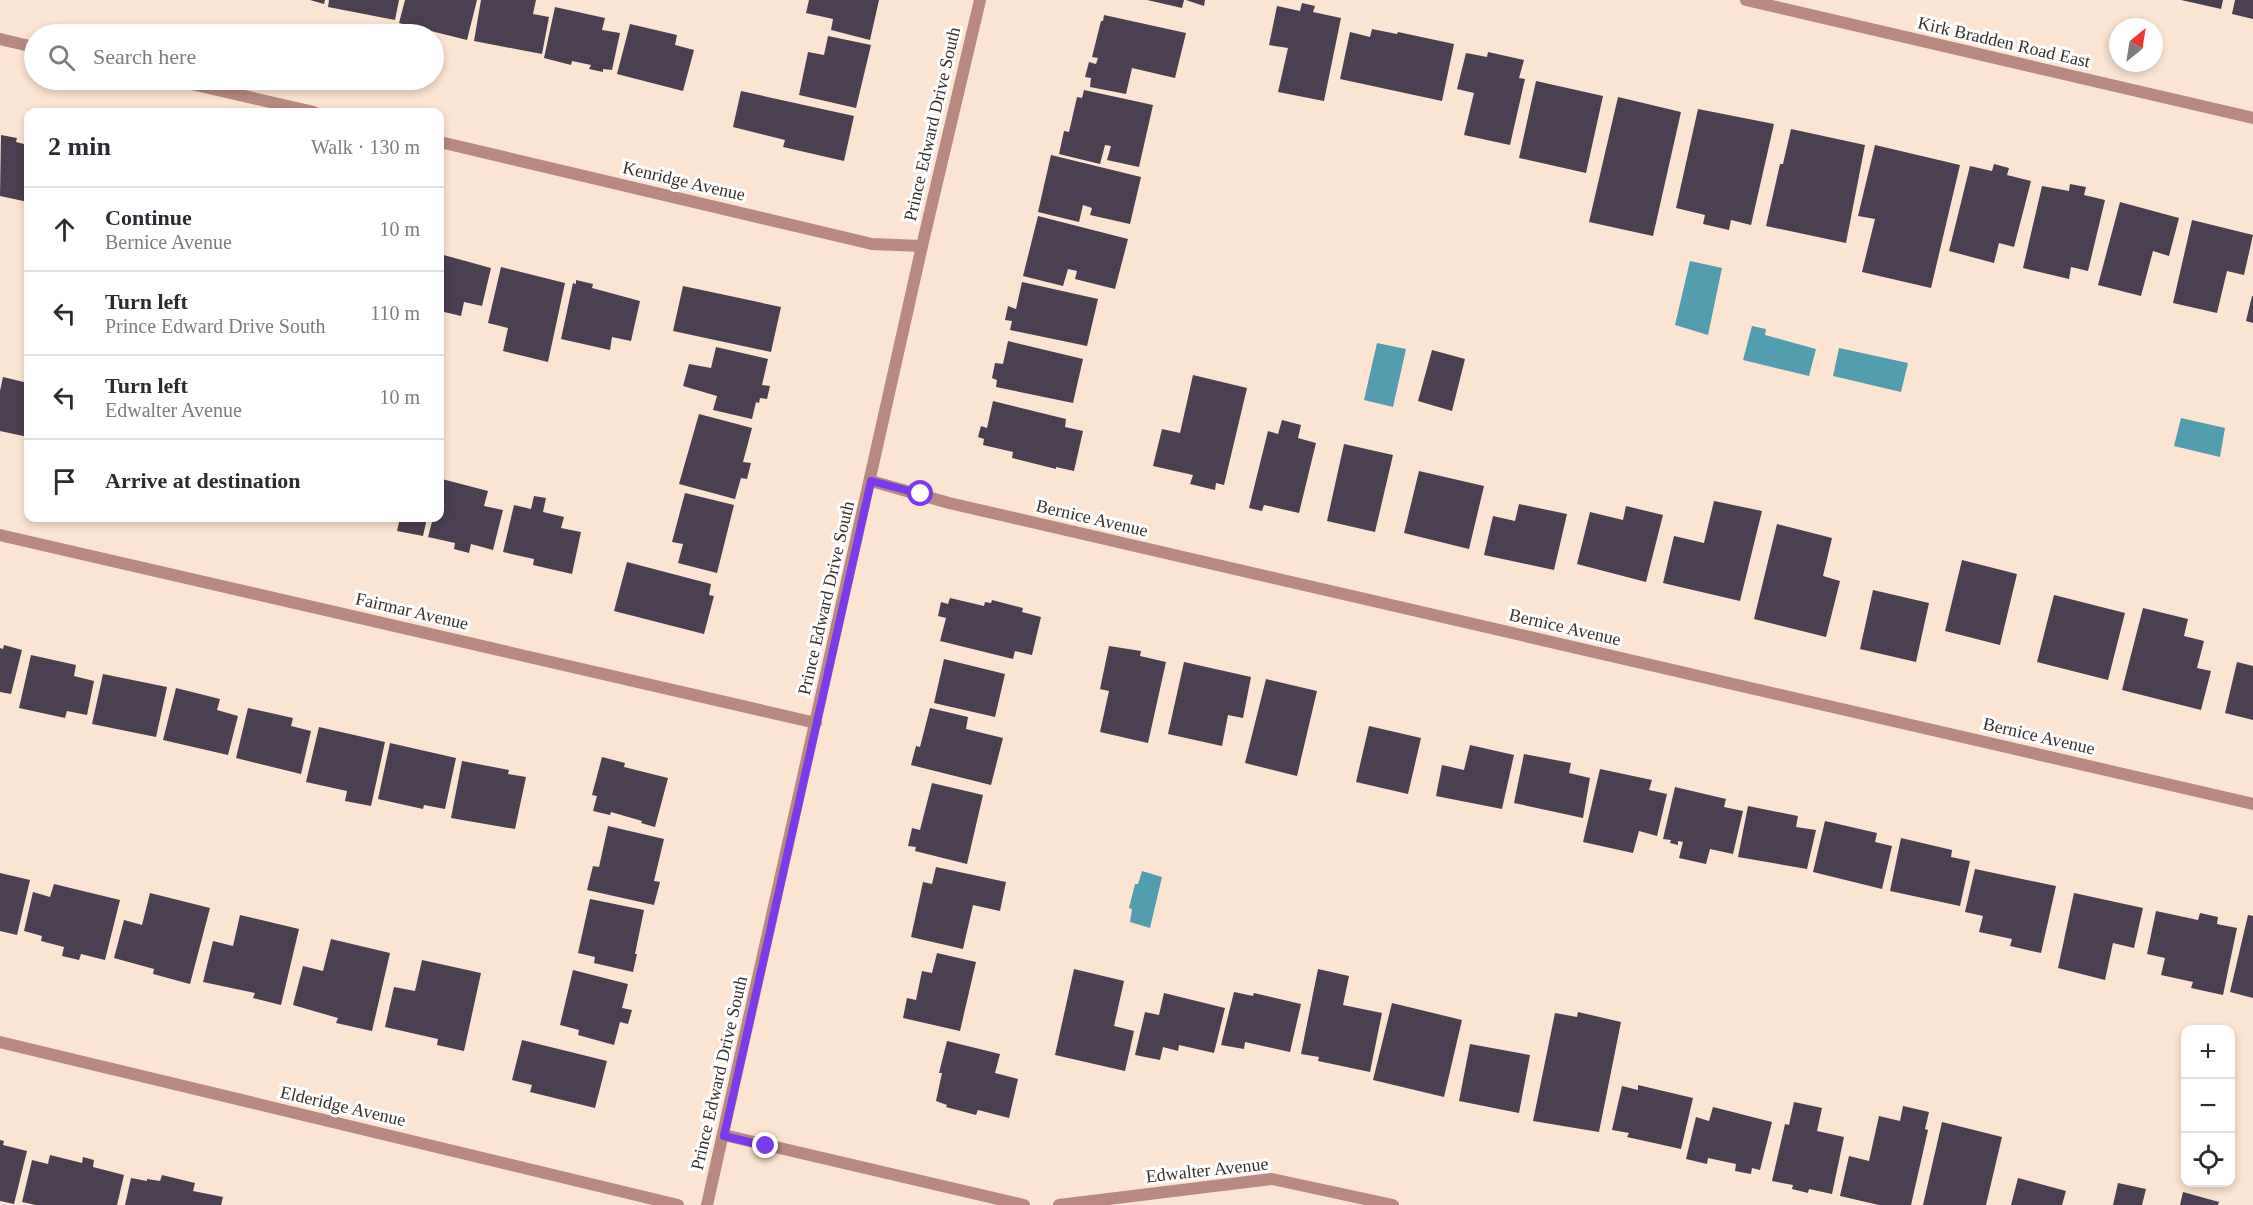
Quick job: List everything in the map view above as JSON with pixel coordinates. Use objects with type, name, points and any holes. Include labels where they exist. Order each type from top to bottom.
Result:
[{"type":"street","name":"Prince Edward Drive South","points":[[707,1205],[922,246],[980,0]]},
{"type":"street","name":"Kirk Bradden Road East","points":[[1746,0],[2253,118]]},
{"type":"street","points":[[0,39],[24,45]]},
{"type":"street","points":[[218,90],[296,108]]},
{"type":"street","name":"Kenridge Avenue","points":[[444,143],[872,244],[922,246]]},
{"type":"street","name":"Bernice Avenue","points":[[871,481],[950,503],[2253,804]]},
{"type":"street","name":"Fairmar Avenue","points":[[0,535],[816,723]]},
{"type":"street","name":"Elderidge Avenue","points":[[0,1042],[678,1205]]},
{"type":"street","points":[[724,1136],[1024,1205]]},
{"type":"street","name":"Edwalter Avenue","points":[[1059,1205],[1272,1179],[1393,1205]]},
{"type":"water","points":[[1690,261],[1722,268],[1708,335],[1675,325]]},
{"type":"water","points":[[1752,326],[1766,329],[1765,335],[1816,349],[1809,376],[1743,360]]},
{"type":"water","points":[[1377,343],[1406,349],[1393,407],[1364,400]]},
{"type":"water","points":[[1839,348],[1908,363],[1901,392],[1833,376]]},
{"type":"water","points":[[2181,418],[2225,428],[2220,457],[2174,446]]},
{"type":"water","points":[[1142,871],[1162,877],[1150,928],[1130,922],[1132,909],[1129,908],[1135,884],[1138,884]]},
{"type":"building","points":[[310,0],[325,0],[324,4]]},
{"type":"building","points":[[329,0],[399,0],[395,20],[328,7]]},
{"type":"building","points":[[405,0],[477,0],[467,40],[444,34],[444,24],[399,23]]},
{"type":"building","points":[[481,0],[536,0],[533,14],[549,17],[542,54],[474,41]]},
{"type":"building","points":[[809,0],[879,0],[870,40],[831,30],[833,19],[806,13]]},
{"type":"building","points":[[1147,0],[1184,0],[1182,8]]},
{"type":"building","points":[[1186,0],[1205,0],[1204,6]]},
{"type":"building","points":[[2181,0],[2223,0],[2221,9]]},
{"type":"building","points":[[2235,0],[2253,0],[2253,19],[2232,14]]},
{"type":"building","points":[[1302,3],[1315,6],[1313,12],[1341,18],[1324,101],[1278,92],[1288,48],[1269,45],[1277,6],[1300,11]]},
{"type":"building","points":[[555,7],[605,18],[602,30],[620,33],[612,70],[603,69],[603,72],[589,69],[591,65],[572,61],[571,65],[544,58]]},
{"type":"building","points":[[1104,15],[1186,33],[1175,78],[1132,68],[1126,94],[1090,87],[1091,78],[1085,77],[1089,62],[1096,64],[1098,58],[1092,57]]},
{"type":"building","points":[[630,24],[677,35],[675,45],[694,50],[683,91],[617,74]]},
{"type":"building","points":[[1372,29],[1454,44],[1442,101],[1340,79],[1350,32],[1370,37]]},
{"type":"building","points":[[828,36],[871,45],[856,108],[799,95],[808,52],[824,55]]},
{"type":"building","points":[[1488,52],[1524,60],[1519,78],[1525,79],[1510,145],[1464,135],[1474,93],[1457,89],[1466,53],[1487,57]]},
{"type":"building","points":[[1536,81],[1603,96],[1586,173],[1519,158]]},
{"type":"building","points":[[1084,90],[1153,105],[1139,167],[1107,160],[1111,146],[1105,145],[1100,164],[1059,154],[1064,131],[1069,132],[1077,97],[1082,98]]},
{"type":"building","points":[[741,91],[854,116],[844,161],[783,147],[785,140],[733,127]]},
{"type":"building","points":[[1618,97],[1681,112],[1653,236],[1589,222]]},
{"type":"building","points":[[1698,109],[1774,124],[1751,225],[1731,220],[1729,230],[1703,224],[1705,215],[1676,208]]},
{"type":"building","points":[[1791,129],[1865,145],[1846,243],[1766,226],[1780,164],[1783,164]]},
{"type":"building","points":[[1,135],[17,138],[16,142],[24,144],[24,201],[0,196]]},
{"type":"building","points":[[1875,145],[1960,165],[1931,288],[1862,272],[1875,219],[1858,216]]},
{"type":"building","points":[[1051,155],[1141,177],[1130,224],[1090,215],[1092,208],[1083,205],[1079,222],[1038,212]]},
{"type":"building","points":[[1994,164],[2009,168],[2007,175],[2031,181],[2014,247],[1999,243],[1994,263],[1949,251],[1970,166],[1992,171]]},
{"type":"building","points":[[2070,184],[2086,187],[2084,195],[2105,200],[2088,271],[2071,267],[2069,279],[2023,268],[2042,186],[2069,191]]},
{"type":"building","points":[[2120,202],[2179,218],[2169,256],[2153,251],[2141,296],[2098,285]]},
{"type":"building","points":[[1038,216],[1128,239],[1115,289],[1075,279],[1077,271],[1068,269],[1063,286],[1023,276]]},
{"type":"building","points":[[2192,220],[2253,235],[2244,275],[2227,271],[2217,313],[2173,303]]},
{"type":"building","points":[[444,255],[491,268],[482,306],[464,302],[461,316],[444,312]]},
{"type":"building","points":[[501,267],[565,283],[548,362],[503,351],[508,328],[488,323]]},
{"type":"building","points":[[576,280],[593,284],[592,288],[640,301],[631,341],[612,337],[610,350],[561,339],[573,283],[576,284]]},
{"type":"building","points":[[1022,282],[1098,299],[1087,346],[1010,330],[1012,321],[1005,320],[1008,306],[1016,309]]},
{"type":"building","points":[[683,286],[781,307],[771,352],[673,331]]},
{"type":"building","points":[[2253,296],[2253,323],[2246,321]]},
{"type":"building","points":[[1008,341],[1083,359],[1073,403],[996,387],[997,380],[992,378],[995,363],[1003,364]]},
{"type":"building","points":[[716,347],[768,359],[762,385],[770,386],[767,399],[760,398],[759,403],[756,402],[752,419],[713,410],[717,396],[683,386],[689,364],[711,368]]},
{"type":"building","points":[[1432,350],[1465,359],[1452,411],[1418,401]]},
{"type":"building","points":[[1193,375],[1247,388],[1224,485],[1216,483],[1215,490],[1190,484],[1193,475],[1153,466],[1162,429],[1180,433]]},
{"type":"building","points":[[3,377],[24,382],[24,436],[0,431],[0,391]]},
{"type":"building","points":[[993,401],[1066,419],[1065,427],[1083,431],[1074,471],[1012,458],[1013,452],[983,445],[984,439],[978,437],[981,426],[987,428]]},
{"type":"building","points":[[699,414],[752,428],[743,462],[751,463],[747,479],[741,478],[735,499],[679,484]]},
{"type":"building","points":[[1282,420],[1301,425],[1298,438],[1316,443],[1299,513],[1264,505],[1262,511],[1249,508],[1268,431],[1278,434]]},
{"type":"building","points":[[1344,444],[1393,455],[1375,532],[1327,521]]},
{"type":"building","points":[[1419,471],[1484,486],[1469,549],[1404,533]]},
{"type":"building","points":[[444,480],[488,491],[484,506],[503,510],[493,550],[471,544],[469,553],[454,549],[455,543],[428,537],[432,522],[444,522]]},
{"type":"building","points":[[685,493],[734,505],[717,573],[678,563],[683,544],[672,542]]},
{"type":"building","points":[[534,496],[546,498],[543,512],[564,517],[561,528],[581,532],[572,574],[533,565],[534,559],[503,552],[514,505],[531,509]]},
{"type":"building","points":[[1714,501],[1762,511],[1740,601],[1663,583],[1674,536],[1704,543]]},
{"type":"building","points":[[1519,504],[1567,514],[1554,570],[1484,555],[1493,516],[1515,521]]},
{"type":"building","points":[[1626,506],[1663,515],[1646,582],[1577,564],[1590,512],[1623,520]]},
{"type":"building","points":[[399,522],[426,522],[423,536],[397,531]]},
{"type":"building","points":[[1777,524],[1832,538],[1823,576],[1840,581],[1826,637],[1754,619]]},
{"type":"building","points":[[1962,560],[2017,574],[2000,645],[1945,631]]},
{"type":"building","points":[[627,562],[711,584],[709,595],[714,596],[704,634],[614,611]]},
{"type":"building","points":[[1873,590],[1929,603],[1916,662],[1860,649]]},
{"type":"building","points":[[2054,595],[2125,613],[2108,680],[2037,662]]},
{"type":"building","points":[[950,598],[984,606],[985,602],[991,603],[992,600],[1023,608],[1022,612],[1041,617],[1032,655],[1015,651],[1013,659],[940,641],[946,618],[938,616],[941,602],[948,604]]},
{"type":"building","points":[[2143,608],[2188,619],[2184,636],[2204,641],[2197,668],[2211,671],[2201,710],[2122,690]]},
{"type":"building","points":[[4,645],[22,650],[11,694],[0,692],[0,648],[3,649]]},
{"type":"building","points":[[1109,646],[1141,651],[1140,656],[1166,662],[1148,743],[1100,732],[1109,691],[1100,689]]},
{"type":"building","points":[[31,655],[76,665],[74,676],[94,681],[87,715],[67,711],[65,718],[19,708]]},
{"type":"building","points":[[944,659],[1005,674],[995,717],[934,703]]},
{"type":"building","points":[[1184,662],[1251,677],[1243,718],[1228,715],[1222,746],[1168,734]]},
{"type":"building","points":[[2237,662],[2253,666],[2253,720],[2225,713]]},
{"type":"building","points":[[103,674],[167,687],[156,737],[92,724]]},
{"type":"building","points":[[1266,679],[1317,691],[1297,776],[1245,763]]},
{"type":"building","points":[[176,688],[220,699],[217,710],[238,716],[228,755],[163,740]]},
{"type":"building","points":[[248,708],[293,718],[291,726],[311,731],[301,774],[236,758]]},
{"type":"building","points":[[930,708],[968,717],[966,729],[1003,738],[991,785],[911,765],[916,746],[920,747]]},
{"type":"building","points":[[1369,726],[1421,738],[1408,794],[1356,782]]},
{"type":"building","points":[[319,727],[385,742],[371,806],[345,801],[347,791],[306,782]]},
{"type":"building","points":[[390,743],[456,758],[445,809],[424,805],[423,809],[378,799]]},
{"type":"building","points":[[1470,745],[1514,755],[1502,809],[1436,796],[1442,765],[1464,770]]},
{"type":"building","points":[[1524,754],[1571,763],[1569,773],[1590,778],[1583,818],[1514,803]]},
{"type":"building","points":[[602,757],[625,763],[624,767],[668,778],[655,827],[611,812],[610,815],[593,811],[597,796],[592,795]]},
{"type":"building","points":[[462,761],[509,770],[508,774],[526,777],[515,829],[451,818]]},
{"type":"building","points":[[1600,769],[1652,780],[1649,790],[1667,794],[1657,836],[1639,831],[1633,853],[1583,842]]},
{"type":"building","points":[[932,783],[983,795],[967,864],[915,851],[916,847],[908,846],[912,828],[920,830]]},
{"type":"building","points":[[1675,787],[1726,799],[1724,807],[1743,811],[1733,854],[1710,849],[1706,864],[1679,858],[1683,842],[1678,841],[1678,845],[1670,843],[1671,840],[1663,839]]},
{"type":"building","points":[[1748,806],[1798,816],[1796,827],[1816,830],[1807,869],[1738,857]]},
{"type":"building","points":[[1825,821],[1877,833],[1875,842],[1892,846],[1882,889],[1813,872]]},
{"type":"building","points":[[608,826],[664,839],[654,881],[660,882],[654,905],[587,890],[593,866],[599,867]]},
{"type":"building","points":[[1901,838],[1952,850],[1951,857],[1970,861],[1960,906],[1890,891]]},
{"type":"building","points":[[936,867],[1006,882],[1000,911],[973,905],[963,949],[911,937],[923,882],[932,884]]},
{"type":"building","points":[[1975,869],[2056,886],[2041,953],[2010,946],[2012,939],[1979,932],[1983,916],[1965,912]]},
{"type":"building","points":[[0,873],[30,880],[17,935],[0,931]]},
{"type":"building","points":[[54,884],[120,900],[105,960],[81,954],[79,960],[62,956],[64,947],[41,941],[42,936],[24,931],[33,892],[50,897]]},
{"type":"building","points":[[150,893],[210,908],[190,984],[153,974],[154,969],[114,958],[124,920],[142,925]]},
{"type":"building","points":[[2074,893],[2143,908],[2134,948],[2113,943],[2105,980],[2058,968]]},
{"type":"building","points":[[590,899],[644,910],[633,972],[594,963],[595,957],[578,953]]},
{"type":"building","points":[[2156,911],[2198,920],[2200,913],[2218,917],[2217,924],[2237,928],[2223,995],[2191,988],[2193,982],[2161,975],[2165,958],[2147,954]]},
{"type":"building","points":[[240,915],[299,929],[281,1005],[253,998],[255,993],[203,982],[213,941],[233,946]]},
{"type":"building","points":[[2248,915],[2253,916],[2253,998],[2230,992]]},
{"type":"building","points":[[331,939],[390,953],[372,1031],[336,1023],[338,1018],[293,1005],[303,966],[323,971]]},
{"type":"building","points":[[937,953],[976,962],[960,1031],[903,1018],[907,998],[916,1000],[922,971],[932,973]]},
{"type":"building","points":[[422,960],[481,973],[464,1051],[437,1045],[438,1039],[385,1027],[394,987],[415,991]]},
{"type":"building","points":[[1074,969],[1124,981],[1114,1026],[1134,1031],[1125,1071],[1055,1055]]},
{"type":"building","points":[[1318,969],[1349,976],[1343,1005],[1382,1013],[1370,1072],[1318,1061],[1319,1057],[1301,1054]]},
{"type":"building","points":[[573,970],[628,984],[622,1008],[632,1010],[628,1024],[620,1022],[614,1045],[578,1035],[579,1030],[560,1025]]},
{"type":"building","points":[[1234,992],[1253,996],[1254,993],[1301,1004],[1290,1052],[1245,1042],[1244,1049],[1221,1045]]},
{"type":"building","points":[[1164,993],[1225,1008],[1214,1053],[1179,1045],[1178,1051],[1163,1047],[1160,1060],[1135,1055],[1145,1012],[1159,1015]]},
{"type":"building","points":[[1392,1003],[1462,1020],[1444,1097],[1373,1080]]},
{"type":"building","points":[[1578,1012],[1621,1022],[1599,1132],[1533,1121],[1555,1013],[1577,1017]]},
{"type":"building","points":[[522,1040],[607,1061],[595,1108],[530,1092],[532,1085],[512,1080]]},
{"type":"building","points":[[947,1041],[1000,1054],[995,1073],[1018,1079],[1009,1118],[978,1110],[976,1115],[946,1107],[947,1105],[936,1101],[942,1073],[939,1073]]},
{"type":"building","points":[[1470,1044],[1530,1055],[1519,1113],[1459,1101]]},
{"type":"building","points":[[1638,1085],[1693,1098],[1681,1149],[1627,1137],[1629,1133],[1612,1130],[1622,1086],[1638,1090]]},
{"type":"building","points":[[1794,1102],[1822,1108],[1817,1131],[1844,1137],[1832,1194],[1809,1189],[1808,1193],[1792,1189],[1793,1185],[1772,1181],[1785,1124],[1789,1125]]},
{"type":"building","points":[[1903,1106],[1929,1112],[1925,1129],[1928,1130],[1911,1205],[1879,1205],[1840,1196],[1849,1156],[1869,1161],[1879,1116],[1900,1121]]},
{"type":"building","points":[[1713,1107],[1772,1122],[1760,1170],[1752,1168],[1751,1174],[1735,1171],[1736,1164],[1708,1158],[1707,1164],[1686,1159],[1696,1117],[1709,1121]]},
{"type":"building","points":[[1942,1122],[2002,1137],[1986,1205],[1923,1205]]},
{"type":"building","points":[[0,1140],[4,1141],[3,1145],[27,1151],[14,1204],[0,1201]]},
{"type":"building","points":[[50,1155],[82,1163],[83,1157],[94,1160],[93,1167],[124,1175],[117,1205],[36,1205],[22,1202],[32,1160],[48,1164]]},
{"type":"building","points":[[162,1175],[195,1183],[193,1191],[223,1197],[221,1205],[125,1205],[131,1178],[160,1181]]},
{"type":"building","points":[[2018,1178],[2066,1191],[2062,1205],[2011,1205]]},
{"type":"building","points":[[2118,1183],[2146,1189],[2142,1205],[2113,1205]]},
{"type":"building","points":[[2183,1192],[2219,1202],[2218,1205],[2180,1205]]},
{"type":"route","points":[[766,1146],[724,1136],[871,481],[921,494]]}]
